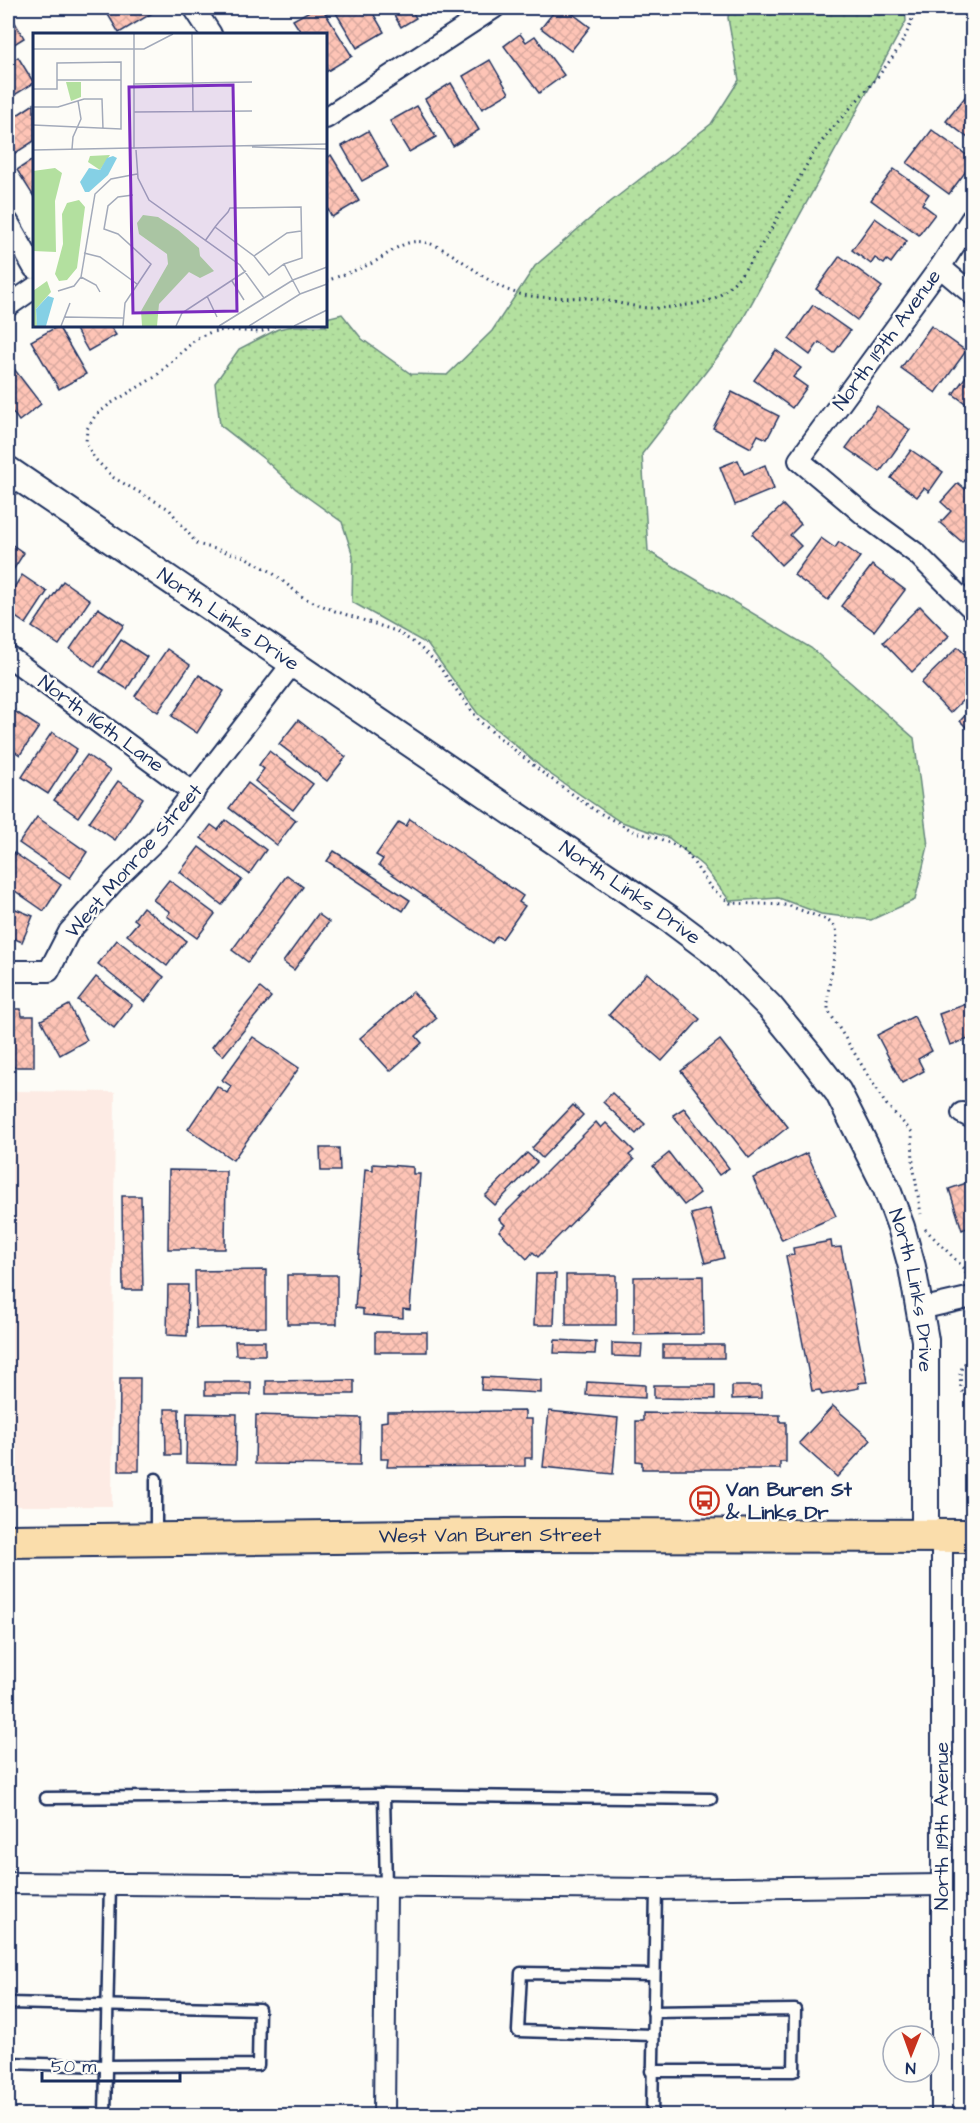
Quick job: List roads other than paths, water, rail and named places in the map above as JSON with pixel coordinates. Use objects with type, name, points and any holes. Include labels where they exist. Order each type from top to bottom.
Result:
[{"type":"main road","name":"West Van Buren Street","points":[[8,1541],[506,1535],[972,1536]]},
{"type":"street","points":[[194,8],[210,33]]},
{"type":"street","points":[[327,117],[495,8]]},
{"type":"street","name":"North 119th Avenue","points":[[972,218],[940,267],[799,460],[868,518],[916,554],[972,609]]},
{"type":"street","points":[[8,222],[33,266]]},
{"type":"street","points":[[940,267],[972,294]]},
{"type":"street","points":[[8,306],[33,289]]},
{"type":"street","name":"North Links Drive","points":[[8,470],[670,920],[719,956],[770,1007],[838,1092],[886,1186],[901,1227],[920,1309],[926,1365],[933,1536]]},
{"type":"street","name":"North 116th Lane","points":[[8,656],[194,793]]},
{"type":"street","name":"West Monroe Street","points":[[8,971],[49,971],[69,932],[116,879],[157,838],[292,664]]},
{"type":"street","points":[[920,1309],[972,1297]]},
{"type":"street","name":"North 119th Avenue","points":[[933,1536],[942,1885],[942,2115]]},
{"type":"street","points":[[8,1883],[656,1889],[942,1885]]},
{"type":"street","points":[[384,2115],[387,1887]]},
{"type":"lane","points":[[156,1479],[156,1540]]},
{"type":"lane","points":[[384,1795],[387,1887]]},
{"type":"lane","points":[[46,1798],[384,1795],[711,1799]]},
{"type":"lane","points":[[105,2115],[110,1884]]},
{"type":"lane","points":[[652,2115],[656,1889]]},
{"type":"lane","points":[[653,2035],[518,2031],[521,1973],[654,1975]]},
{"type":"lane","points":[[8,2003],[259,2009],[258,2065],[106,2066],[8,2063]]},
{"type":"lane","points":[[651,2071],[794,2072],[795,2010],[653,2012]]},
{"type":"place","name":"Van Buren St & Links Dr","points":[[705,1501]]}]
